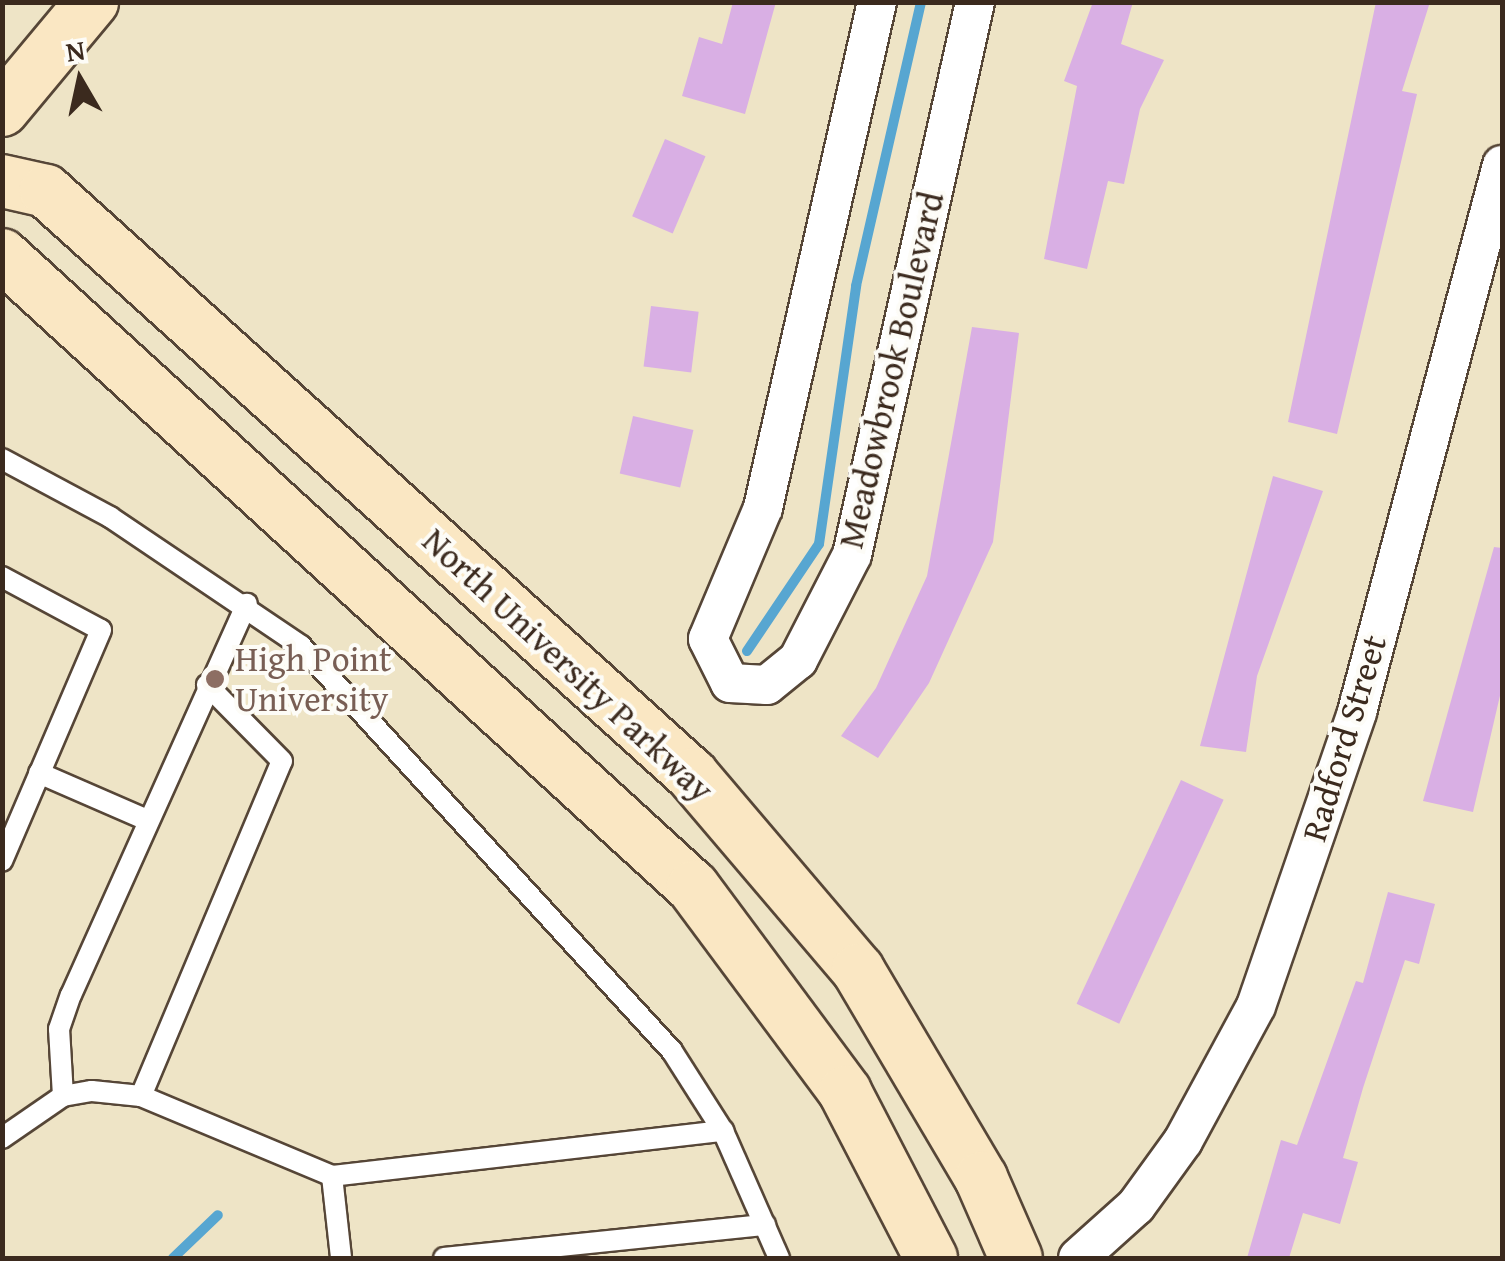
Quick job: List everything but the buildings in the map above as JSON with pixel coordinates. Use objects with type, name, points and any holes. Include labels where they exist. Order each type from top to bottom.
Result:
[{"type":"main road","points":[[2,110],[92,2]]},
{"type":"main road","name":"North University Parkway","points":[[2,180],[46,191],[716,801],[858,970],[981,1178],[1016,1258]]},
{"type":"main road","name":"North University Parkway","points":[[2,255],[693,887],[845,1092],[931,1258]]},
{"type":"street","name":"Meadowbrook Boulevard","points":[[876,2],[763,508],[708,640],[715,669],[730,683],[767,684],[798,660],[852,555],[975,2]]},
{"type":"street","name":"Radford Street","points":[[1078,1258],[1136,1206],[1183,1141],[1256,1006],[1357,712],[1502,165]]},
{"type":"lane","points":[[2,459],[247,604],[300,646],[672,1051],[722,1131],[779,1258]]},
{"type":"lane","points":[[2,577],[102,630],[2,861]]},
{"type":"lane","points":[[63,1096],[59,1028],[146,819],[247,604]]},
{"type":"lane","points":[[142,1096],[282,761],[207,685]]},
{"type":"lane","points":[[39,773],[146,819]]},
{"type":"lane","points":[[2,1138],[63,1096],[142,1096],[332,1176],[722,1131]]},
{"type":"lane","points":[[332,1176],[341,1258]]},
{"type":"lane","points":[[444,1258],[765,1225]]},
{"type":"waterway","points":[[747,651],[819,544],[856,286],[921,2]]},
{"type":"waterway","points":[[173,1258],[218,1215]]},
{"type":"place","name":"High Point University","points":[[215,679]]}]
